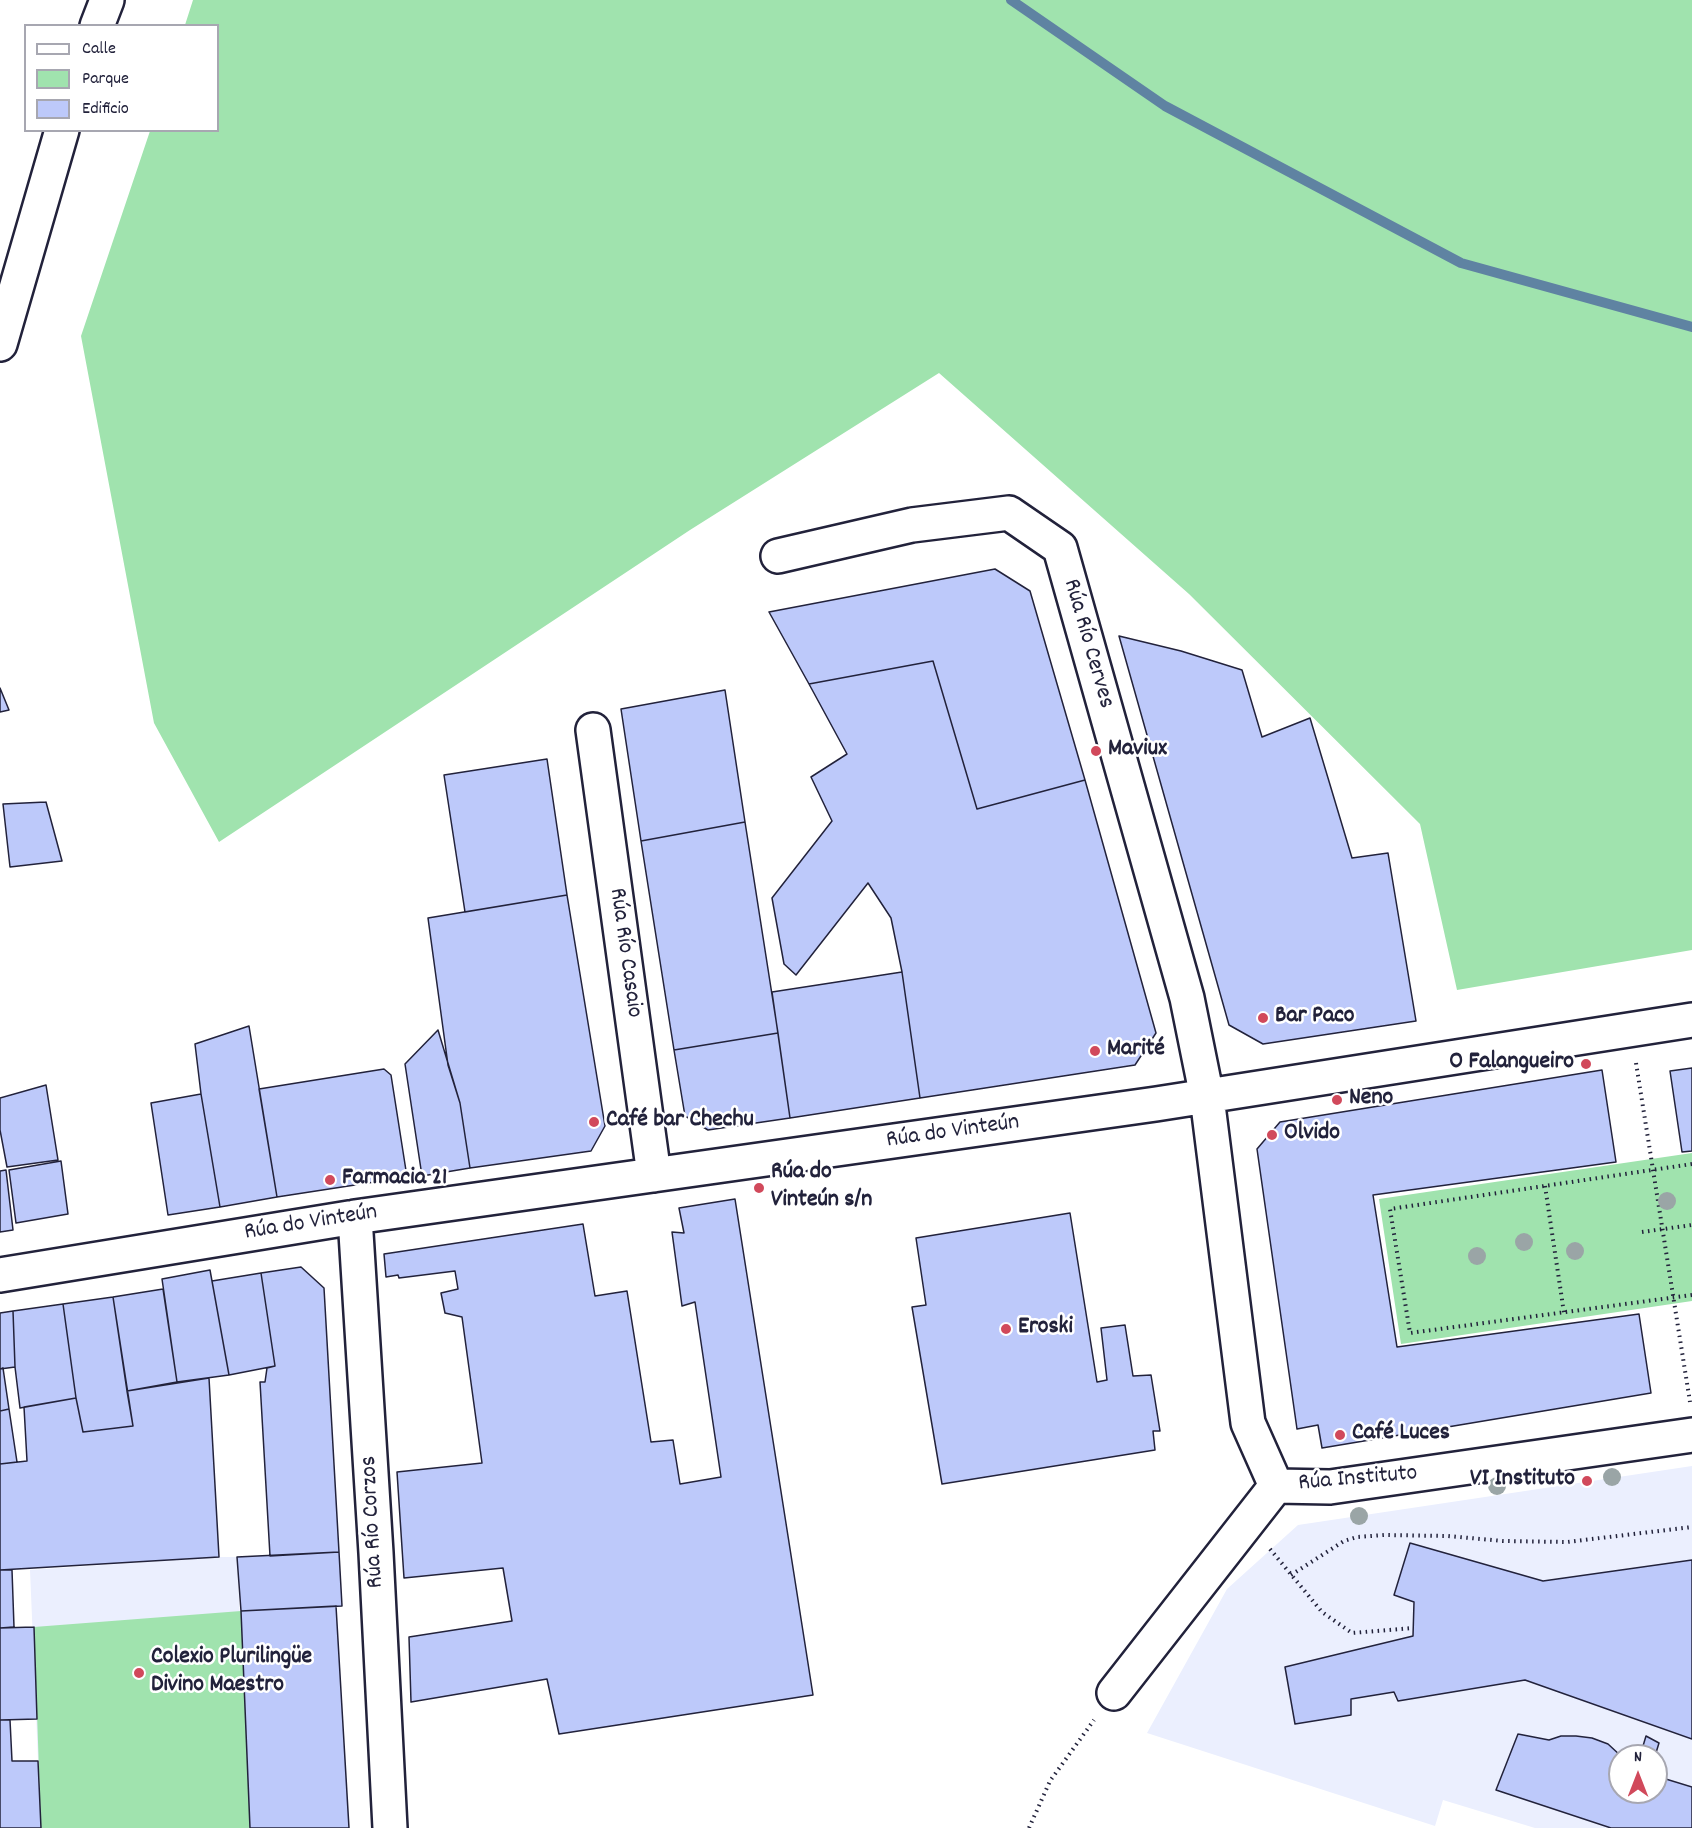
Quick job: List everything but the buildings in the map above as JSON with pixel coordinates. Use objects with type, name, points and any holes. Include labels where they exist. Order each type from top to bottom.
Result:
[{"type":"street","points":[[98,24],[106,0]]},
{"type":"street","points":[[0,344],[6,306],[61,132]]},
{"type":"street","name":"Rúa Río Cerves","points":[[778,556],[912,525],[1009,513],[1060,548],[1187,998],[1207,1097]]},
{"type":"street","name":"Rúa Río Casaio","points":[[593,730],[654,1175]]},
{"type":"street","name":"Rúa do Vinteún","points":[[0,1275],[356,1217],[1207,1097],[1692,1020]]},
{"type":"street","name":"Rúa Instituto","points":[[1207,1097],[1248,1423],[1276,1486],[1330,1487],[1692,1436]]},
{"type":"street","name":"Rúa Río Corzos","points":[[356,1217],[390,1828]]},
{"type":"street","points":[[1114,1693],[1276,1486]]},
{"type":"path","points":[[1631,1030],[1690,1403]]},
{"type":"path","points":[[1692,1164],[1390,1209],[1410,1333],[1692,1295]]},
{"type":"path","points":[[1545,1186],[1564,1313]]},
{"type":"path","points":[[1642,1232],[1692,1225]]},
{"type":"path","points":[[1291,1575],[1344,1541],[1358,1537],[1437,1536],[1503,1541],[1567,1542],[1692,1527]]},
{"type":"path","points":[[1268,1546],[1322,1612],[1352,1633],[1413,1628]]},
{"type":"path","points":[[1029,1828],[1050,1781],[1114,1693]]},
{"type":"shaded area","points":[[1692,1466],[1692,1828],[1535,1828],[1443,1800],[1435,1826],[1147,1733],[1227,1589],[1298,1525]]},
{"type":"shaded area","name":"Colexio Plurilingüe Divino Maestro","points":[[237,1557],[250,1828],[38,1761],[30,1570]]},
{"type":"green space","points":[[193,0],[1692,0],[1692,950],[1457,990],[1420,824],[1189,594],[939,373],[690,530],[219,842],[154,723],[81,336],[150,132],[219,132],[219,24],[185,24]]},
{"type":"green space","points":[[1692,1153],[1692,1301],[1401,1344],[1379,1199]]},
{"type":"green space","name":"Colexio Plurilingüe Divino Maestro","points":[[241,1611],[250,1828],[41,1828],[34,1627]]},
{"type":"waterway","points":[[1011,0],[1165,106],[1461,263],[1692,327]]},
{"type":"place","name":"Maviux","points":[[1096,751]]},
{"type":"place","name":"Bar Paco","points":[[1263,1018]]},
{"type":"place","name":"Marité","points":[[1095,1051]]},
{"type":"place","name":"O Falangueiro","points":[[1586,1064]]},
{"type":"place","name":"Neno","points":[[1337,1100]]},
{"type":"place","name":"Café bar Chechu","points":[[594,1122]]},
{"type":"place","name":"Olvido","points":[[1272,1135]]},
{"type":"place","name":"Farmacia 21","points":[[330,1180]]},
{"type":"place","name":"Rúa do Vinteún s/n","points":[[759,1188]]},
{"type":"place","name":"Eroski","points":[[1006,1329]]},
{"type":"place","name":"Café Luces","points":[[1340,1435]]},
{"type":"place","name":"VI Instituto","points":[[1587,1481]]},
{"type":"place","name":"Colexio Plurilingüe Divino Maestro","points":[[139,1673]]}]
